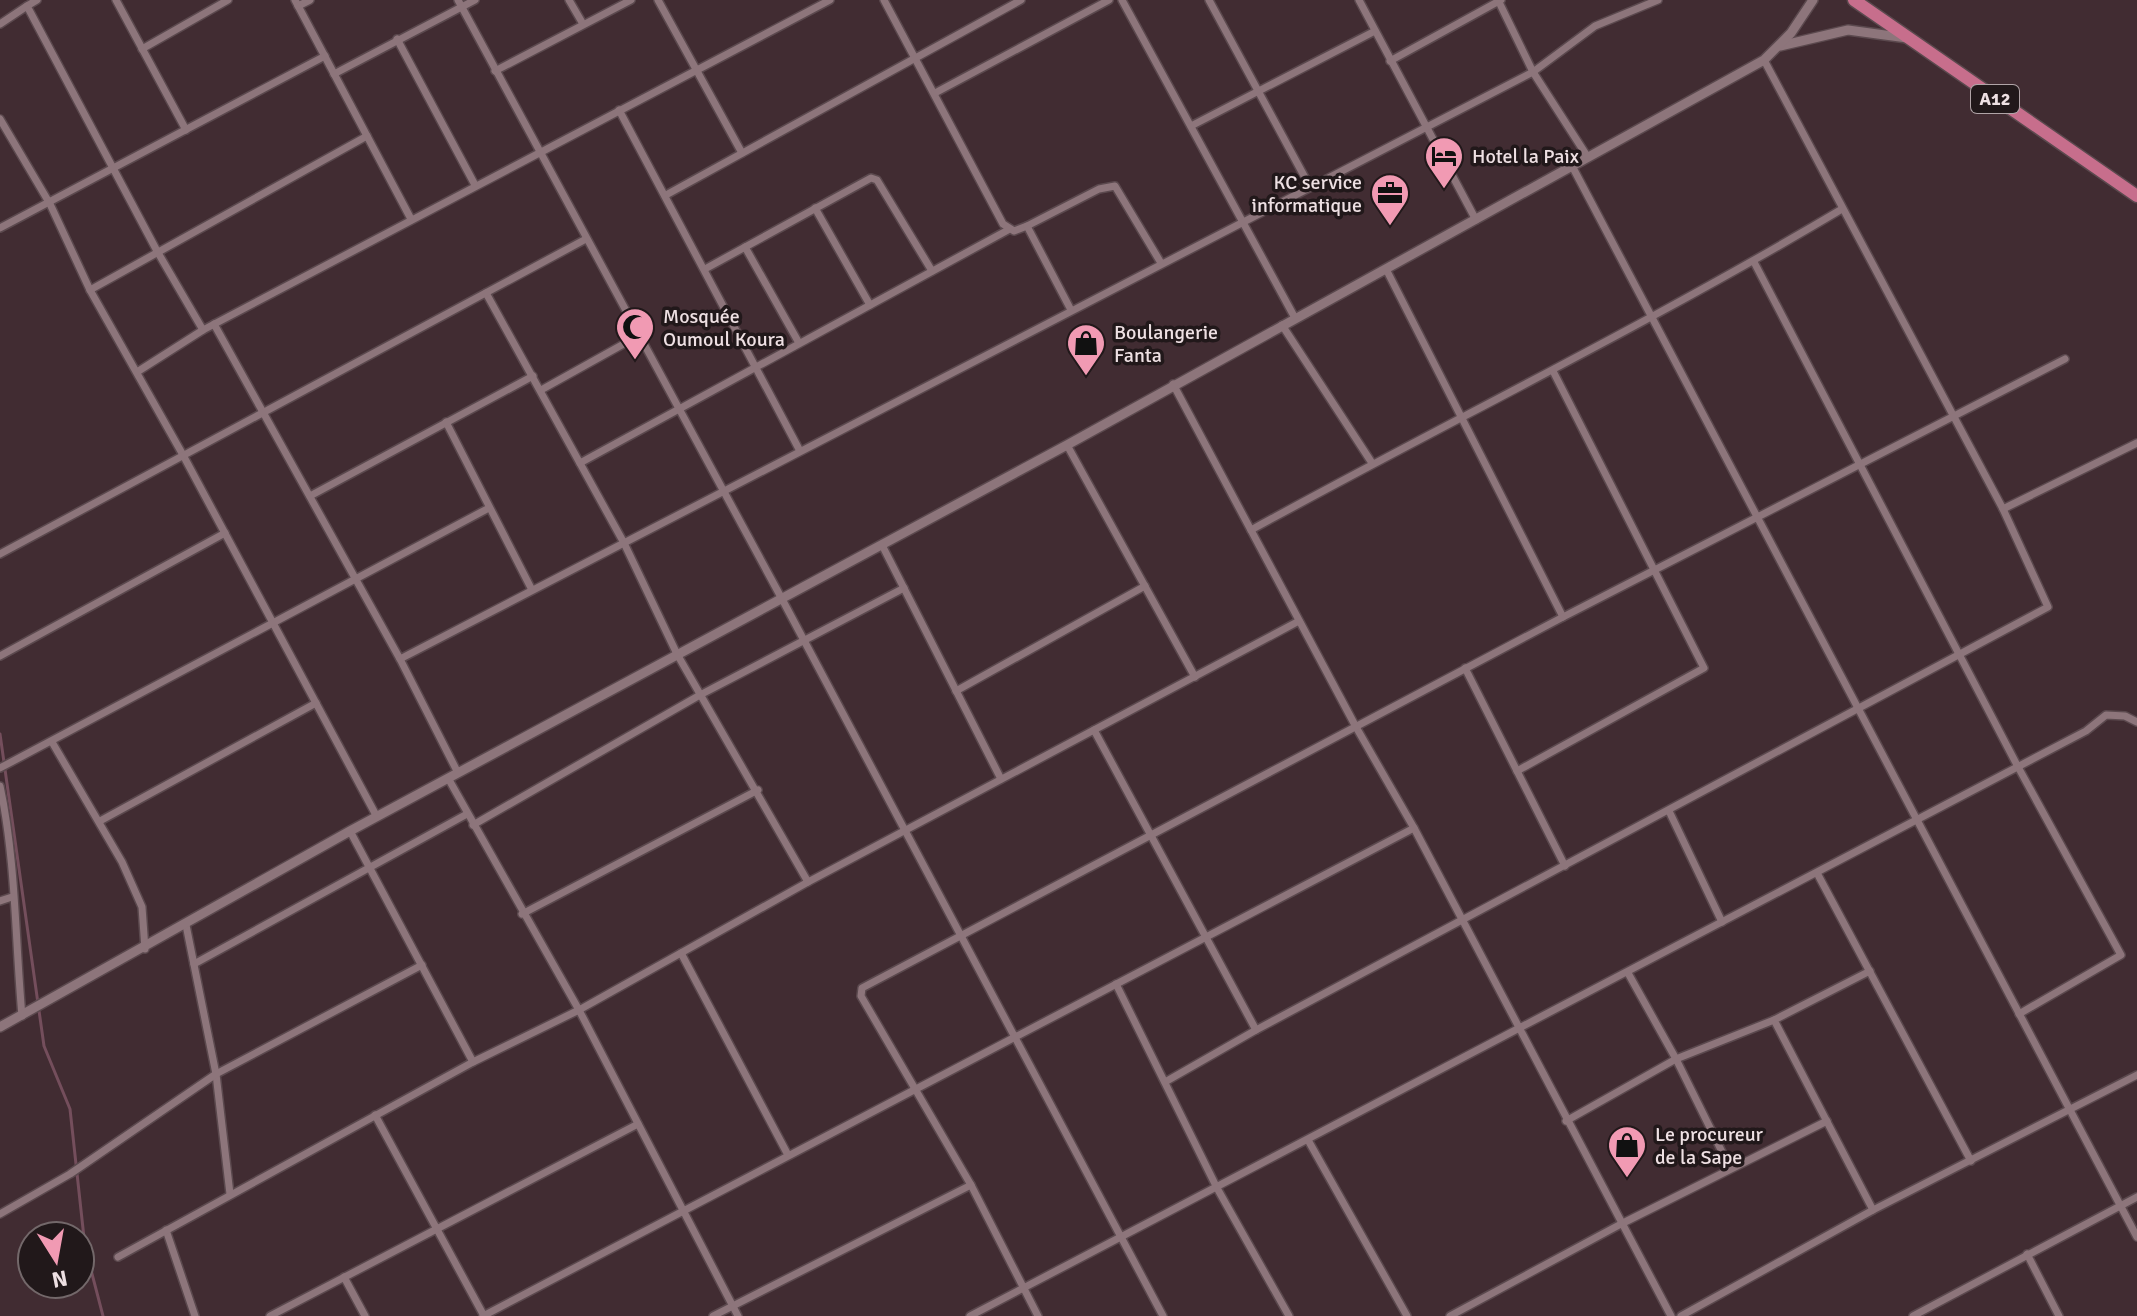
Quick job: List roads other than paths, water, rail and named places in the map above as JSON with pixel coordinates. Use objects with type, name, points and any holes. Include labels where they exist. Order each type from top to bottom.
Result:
[{"type":"main road","name":"A12","points":[[1854,0],[2137,196]]},
{"type":"street","points":[[0,24],[37,0]]},
{"type":"street","points":[[116,0],[186,130]]},
{"type":"street","points":[[142,49],[228,0]]},
{"type":"street","points":[[310,0],[296,3],[411,219]]},
{"type":"street","points":[[334,74],[460,3],[475,0]]},
{"type":"street","points":[[569,0],[583,24]]},
{"type":"street","points":[[495,71],[631,0]]},
{"type":"street","points":[[658,0],[742,153]]},
{"type":"street","points":[[137,372],[214,324],[830,0]]},
{"type":"street","points":[[884,0],[1008,230]]},
{"type":"street","points":[[666,195],[1021,0]]},
{"type":"street","points":[[935,93],[1109,0]]},
{"type":"street","points":[[1122,0],[1295,318]]},
{"type":"street","points":[[1209,0],[1309,185]]},
{"type":"street","points":[[1359,0],[1476,220]]},
{"type":"street","points":[[1390,61],[1499,0],[1533,72],[1587,156]]},
{"type":"street","points":[[400,659],[1424,125],[1533,72],[1595,26],[1658,0]]},
{"type":"street","points":[[0,1027],[145,949],[350,831],[1067,445],[1764,60],[1813,0]]},
{"type":"street","points":[[460,3],[782,599],[959,937],[1016,1036],[1163,1316]]},
{"type":"street","points":[[27,6],[157,251],[203,330]]},
{"type":"street","points":[[1776,47],[1833,31],[1864,30],[1910,39]]},
{"type":"street","points":[[1191,126],[1375,31]]},
{"type":"street","points":[[397,39],[475,185]]},
{"type":"street","points":[[0,228],[325,56]]},
{"type":"street","points":[[1165,1082],[1256,1030],[2048,607],[2003,509],[1764,60]]},
{"type":"street","points":[[619,110],[800,451]]},
{"type":"street","points":[[0,119],[50,204],[90,290],[183,455],[377,817]]},
{"type":"street","points":[[90,290],[367,136]]},
{"type":"street","points":[[1571,164],[2137,1237]]},
{"type":"street","points":[[705,269],[871,178],[877,180],[932,271]]},
{"type":"street","points":[[580,463],[1008,230],[1019,231],[1099,189],[1115,186],[1161,263]]},
{"type":"street","points":[[815,208],[870,305]]},
{"type":"street","points":[[1251,530],[1754,262],[1842,209]]},
{"type":"street","points":[[1027,226],[1071,310]]},
{"type":"street","points":[[0,554],[586,239]]},
{"type":"street","points":[[745,247],[799,343]]},
{"type":"street","points":[[1754,262],[2017,765],[2121,955],[2019,1014]]},
{"type":"street","points":[[1386,269],[1563,617]]},
{"type":"street","points":[[486,293],[624,543],[677,654],[758,790],[808,882]]},
{"type":"street","points":[[214,324],[400,659],[453,775],[467,814],[579,1010],[738,1316]]},
{"type":"street","points":[[1282,325],[1372,463]]},
{"type":"street","points":[[541,390],[638,336]]},
{"type":"street","points":[[1038,1316],[971,1185],[861,996],[862,988],[1465,668],[2065,359]]},
{"type":"street","points":[[1517,771],[1704,668],[1652,572],[1553,371]]},
{"type":"street","points":[[310,496],[533,376]]},
{"type":"street","points":[[1173,384],[1356,727],[1464,921],[1566,1121],[1671,1316]]},
{"type":"street","points":[[446,422],[532,590]]},
{"type":"street","points":[[2003,509],[2137,443]]},
{"type":"street","points":[[1067,445],[1195,677]]},
{"type":"street","points":[[0,768],[489,508]]},
{"type":"street","points":[[0,656],[225,533]]},
{"type":"street","points":[[882,545],[1001,779]]},
{"type":"street","points":[[956,691],[1145,586]]},
{"type":"street","points":[[473,825],[700,695],[904,588]]},
{"type":"street","points":[[118,1257],[473,1062],[579,1010],[808,882],[1299,621]]},
{"type":"street","points":[[1465,668],[1565,866]]},
{"type":"street","points":[[100,821],[316,703]]},
{"type":"street","points":[[970,1316],[1916,821],[2086,731],[2106,715],[2125,716],[2137,722]]},
{"type":"street","points":[[1094,730],[1256,1030]]},
{"type":"street","points":[[52,742],[100,821],[142,907],[145,949]]},
{"type":"street","points":[[0,786],[12,861],[22,1016]]},
{"type":"street","points":[[522,914],[758,790]]},
{"type":"street","points":[[1669,811],[1722,922]]},
{"type":"street","points":[[194,964],[467,814]]},
{"type":"street","points":[[375,1115],[484,1316],[1414,828]]},
{"type":"street","points":[[350,831],[473,1062]]},
{"type":"street","points":[[1817,873],[1971,1161]]},
{"type":"street","points":[[0,901],[12,897]]},
{"type":"street","points":[[186,925],[216,1074],[230,1194]]},
{"type":"street","points":[[681,953],[788,1155]]},
{"type":"street","points":[[0,1214],[70,1174],[216,1074],[422,965]]},
{"type":"street","points":[[1566,1121],[1676,1059],[1774,1020],[1870,971]]},
{"type":"street","points":[[1628,973],[1676,1059],[1730,1168]]},
{"type":"street","points":[[1116,984],[1217,1188],[1289,1316]]},
{"type":"street","points":[[1774,1020],[1873,1210]]},
{"type":"street","points":[[1681,1316],[1873,1210],[2137,1075]]},
{"type":"street","points":[[1450,1316],[1621,1224],[1827,1121]]},
{"type":"street","points":[[270,1316],[638,1124]]},
{"type":"street","points":[[1308,1140],[1407,1316]]},
{"type":"street","points":[[713,1316],[971,1185]]},
{"type":"street","points":[[1913,1316],[2137,1197]]},
{"type":"street","points":[[166,1230],[195,1316]]},
{"type":"street","points":[[2027,1254],[2059,1316]]},
{"type":"street","points":[[344,1277],[365,1316]]},
{"type":"street","points":[[1927,1308],[1932,1316]]},
{"type":"waterway","points":[[0,734],[44,1046],[70,1109],[85,1247],[103,1316]]},
{"type":"place","name":"Hotel la Paix","points":[[1444,190]]},
{"type":"place","name":"KC service informatique","points":[[1390,227]]},
{"type":"place","name":"Mosquée Oumoul Koura","points":[[635,361]]},
{"type":"place","name":"Boulangerie Fanta","points":[[1086,377]]},
{"type":"place","name":"Le procureur de la Sape","points":[[1627,1179]]}]
